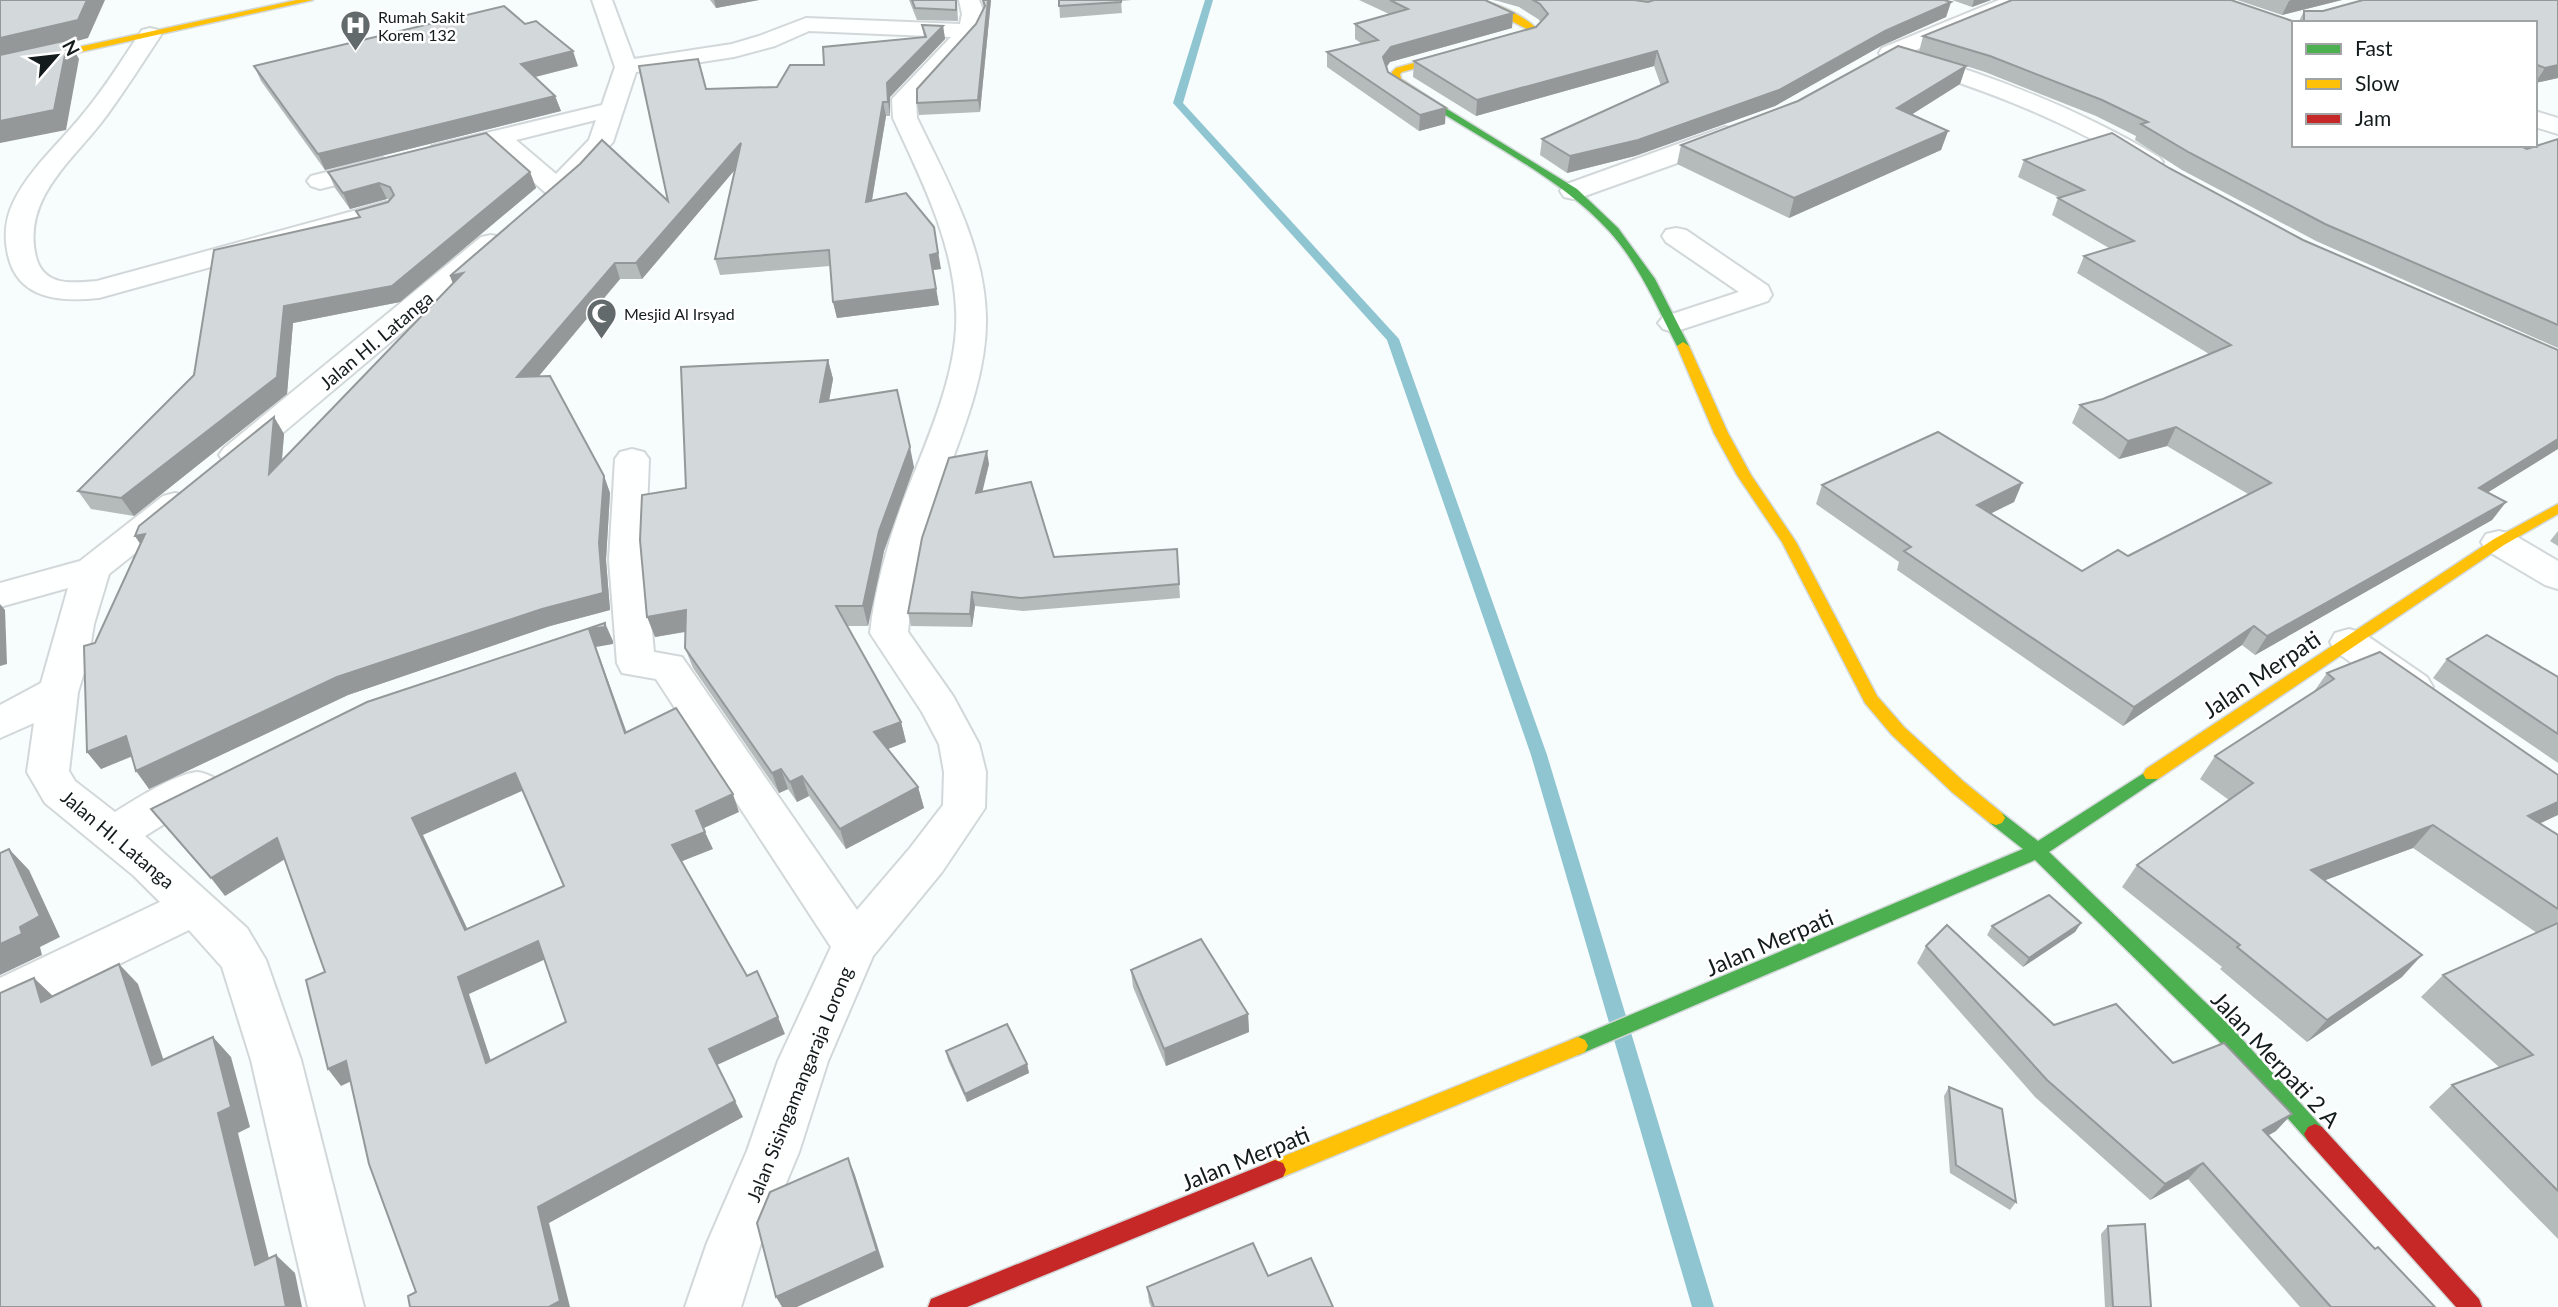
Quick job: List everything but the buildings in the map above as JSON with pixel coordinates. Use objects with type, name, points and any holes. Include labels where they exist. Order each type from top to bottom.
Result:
[{"type":"street","points":[[0,51],[232,0]]},
{"type":"street","points":[[0,68],[309,0]]},
{"type":"street","points":[[602,0],[626,67],[734,50],[767,41],[806,24],[967,16]]},
{"type":"street","points":[[806,24],[827,0]]},
{"type":"street","name":"Jalan Merpati 2 A","points":[[1475,0],[1522,21],[1533,29],[1525,35],[1399,70],[1395,77],[1440,109],[1573,191],[1614,230],[1649,279],[1673,323],[1721,433],[1744,475],[1795,553],[1871,699],[1898,731],[1958,787],[2037,851],[2224,1033],[2471,1307]]},
{"type":"street","points":[[2019,0],[1960,13],[1879,60],[1976,79],[2085,123],[2172,177]]},
{"type":"street","name":"Jalan Sisingamangaraja Lorong","points":[[713,1307],[734,1243],[773,1152],[803,1061],[855,945],[926,860],[964,808],[965,772],[959,744],[939,706],[889,633],[897,579],[918,506],[954,412],[971,334],[971,308],[964,257],[903,108],[904,99],[947,55],[967,16]]},
{"type":"street","points":[[150,35],[92,120],[47,170],[18,220],[19,251],[27,271],[46,288],[69,292],[99,289],[386,210]]},
{"type":"street","name":"Jalan HI. Latanga","points":[[336,1307],[276,1059],[243,960],[230,942],[150,864],[60,792],[48,772],[58,692],[69,660],[75,624],[93,569],[216,472],[521,216],[595,150],[613,108],[626,67]]},
{"type":"street","points":[[320,181],[613,108]]},
{"type":"street","points":[[1573,191],[1741,128]]},
{"type":"street","points":[[497,137],[555,187]]},
{"type":"street","points":[[306,156],[341,221]]},
{"type":"street","points":[[1673,323],[1758,295],[1758,292],[1676,236]]},
{"type":"street","points":[[632,459],[627,560],[616,624],[636,663],[668,667],[855,945]]},
{"type":"street","name":"Jalan Merpati","points":[[939,1307],[1717,989],[2037,851],[2499,542],[2558,508]]},
{"type":"street","points":[[2499,542],[2558,576]]},
{"type":"street","points":[[0,595],[93,569]]},
{"type":"street","points":[[2349,642],[2448,711]]},
{"type":"street","points":[[0,723],[58,692]]},
{"type":"street","points":[[112,835],[159,806],[228,774]]},
{"type":"street","points":[[0,1001],[195,906]]},
{"type":"waterway","points":[[1209,0],[1178,103],[1393,339],[1539,755],[1703,1307]]},
{"type":"traffic: fast","points":[[1442,109],[1573,191],[1614,230],[1649,279],[1683,346]]},
{"type":"traffic: fast","points":[[1578,1046],[2037,851],[2152,774]]},
{"type":"traffic: fast","points":[[1996,818],[2037,851],[2224,1033],[2315,1134]]},
{"type":"traffic: slow","points":[[0,67],[309,0]]},
{"type":"traffic: slow","points":[[1442,109],[1397,80],[1395,74],[1399,70],[1525,35],[1533,29],[1522,21],[1475,0]]},
{"type":"traffic: slow","points":[[1683,346],[1721,433],[1744,475],[1789,542],[1871,699],[1898,731],[1996,818]]},
{"type":"traffic: slow","points":[[2152,774],[2499,542],[2558,508]]},
{"type":"traffic: slow","points":[[1275,1170],[1578,1046]]},
{"type":"traffic: jam","points":[[2315,1134],[2471,1307]]},
{"type":"traffic: jam","points":[[939,1307],[1275,1170]]},
{"type":"place","name":"Rumah Sakit Korem 132","points":[[355,52]]},
{"type":"place","name":"Mesjid Al Irsyad","points":[[601,340]]}]
